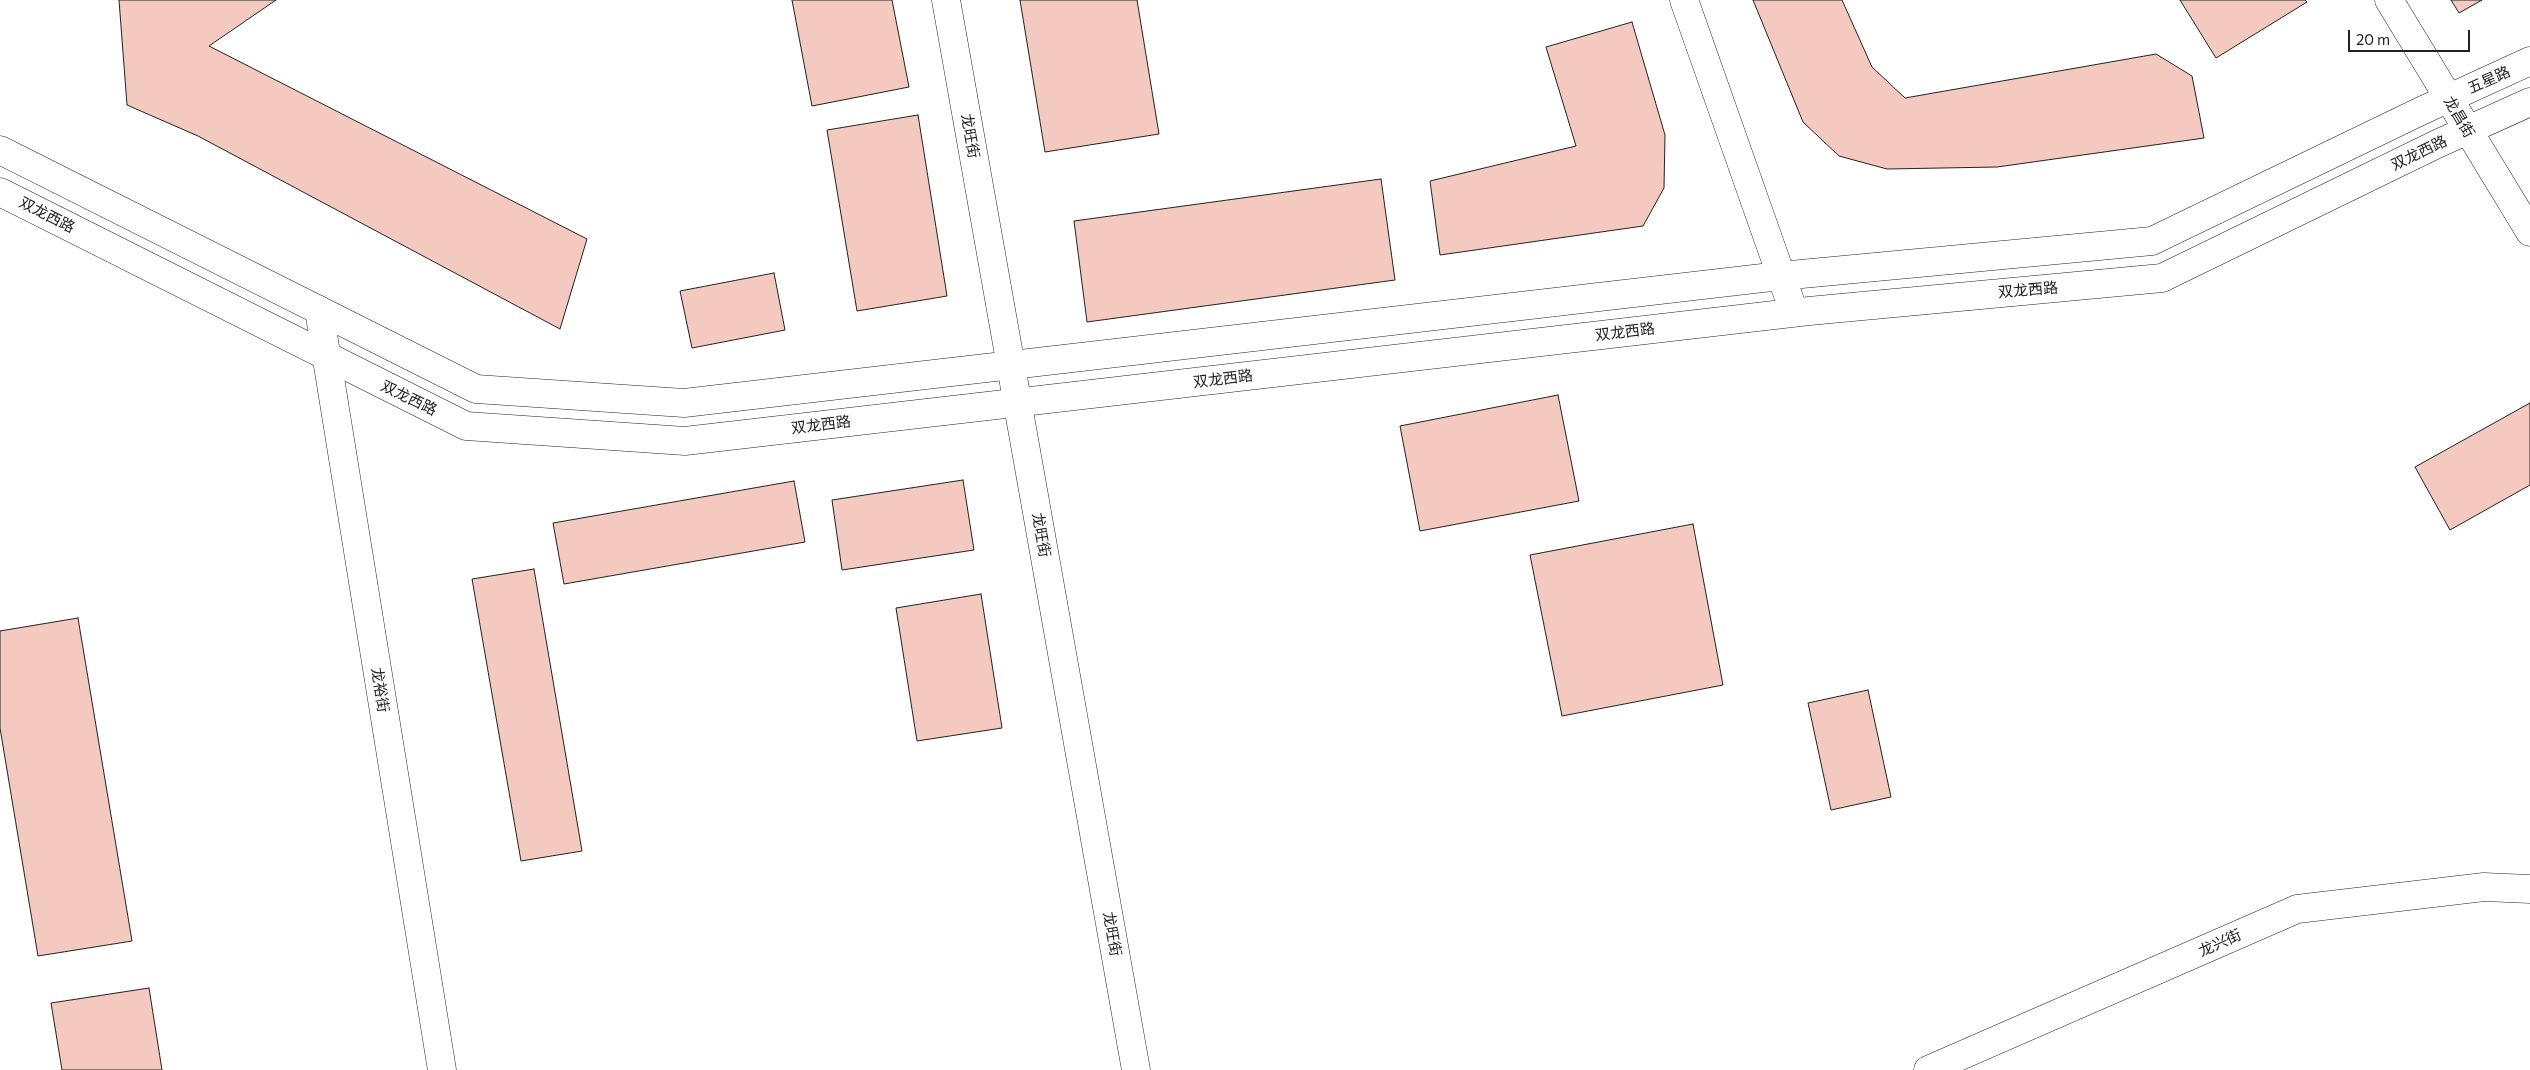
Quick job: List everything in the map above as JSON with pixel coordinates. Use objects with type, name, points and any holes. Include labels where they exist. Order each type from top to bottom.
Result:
[{"type":"main road","name":"龙旺街","points":[[946,0],[1136,1070]]},
{"type":"main road","points":[[1684,0],[1794,312]]},
{"type":"main road","name":"龙昌街","points":[[2389,0],[2530,232]]},
{"type":"main road","name":"五星路","points":[[2448,99],[2530,61]]},
{"type":"main road","points":[[0,150],[476,389],[684,403],[1780,276],[2152,241],[2448,99]]},
{"type":"main road","points":[[2467,131],[2530,102]]},
{"type":"main road","name":"双龙西路","points":[[0,192],[466,426],[685,441],[1794,312],[2162,278],[2467,131]]},
{"type":"main road","name":"龙裕街","points":[[319,310],[442,1070]]},
{"type":"main road","name":"龙兴街","points":[[1928,1070],[2297,909],[2484,887],[2530,889]]},
{"type":"building","points":[[119,0],[276,0],[209,46],[587,239],[560,329],[198,136],[127,105]]},
{"type":"building","points":[[792,0],[892,0],[909,87],[812,106]]},
{"type":"building","points":[[1020,0],[1137,0],[1159,134],[1045,152]]},
{"type":"building","points":[[1753,0],[1842,0],[1872,67],[1905,98],[2156,54],[2192,76],[2204,138],[1997,167],[1887,169],[1839,156],[1803,122]]},
{"type":"building","points":[[2180,0],[2305,0],[2307,2],[2216,58]]},
{"type":"building","points":[[2451,0],[2482,0],[2459,13]]},
{"type":"building","points":[[1632,22],[1665,135],[1664,188],[1643,226],[1440,255],[1430,181],[1576,146],[1546,47]]},
{"type":"building","points":[[918,115],[947,296],[857,311],[827,130]]},
{"type":"building","points":[[1381,179],[1395,280],[1087,322],[1074,221]]},
{"type":"building","points":[[774,273],[785,330],[692,348],[680,291]]},
{"type":"building","points":[[1558,395],[1579,501],[1420,531],[1400,426]]},
{"type":"building","points":[[2530,403],[2530,485],[2450,530],[2415,467]]},
{"type":"building","points":[[963,480],[974,550],[842,570],[832,500]]},
{"type":"building","points":[[794,481],[805,542],[564,584],[553,523]]},
{"type":"building","points":[[1693,524],[1723,685],[1562,716],[1530,555]]},
{"type":"building","points":[[534,569],[582,851],[521,861],[472,579]]},
{"type":"building","points":[[981,594],[1002,728],[917,741],[896,608]]},
{"type":"building","points":[[78,618],[132,941],[38,956],[0,728],[0,631]]},
{"type":"building","points":[[1868,690],[1891,797],[1831,810],[1808,703]]},
{"type":"building","points":[[149,988],[162,1070],[62,1070],[51,1003]]}]
